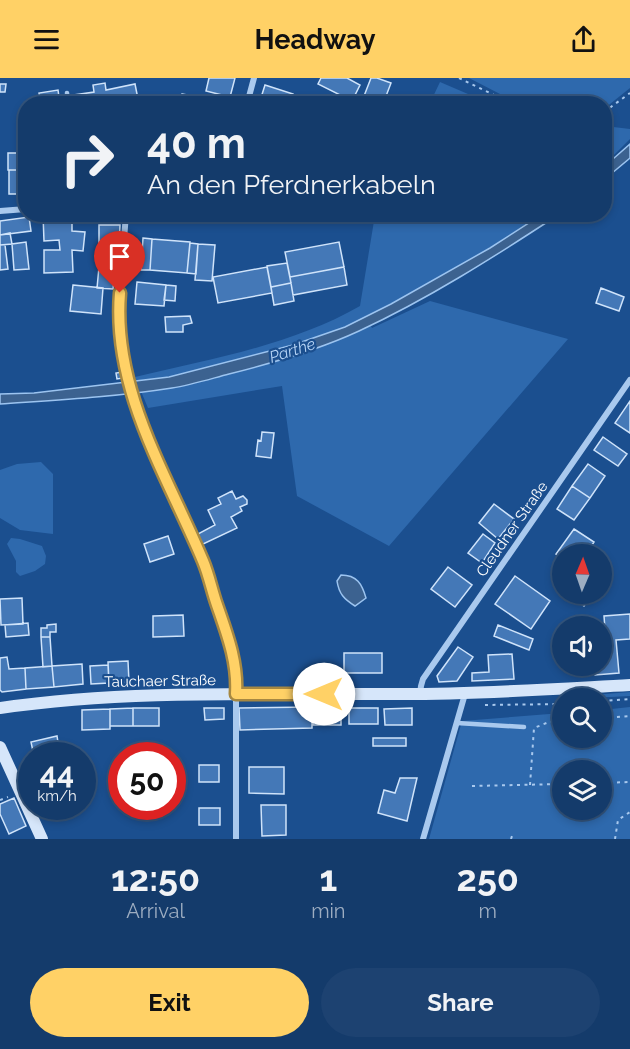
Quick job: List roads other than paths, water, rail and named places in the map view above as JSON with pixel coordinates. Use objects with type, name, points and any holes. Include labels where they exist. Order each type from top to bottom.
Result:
[{"type":"main road","name":"Tauchaer Straße","points":[[0,708],[86,698],[236,694],[465,694],[630,685]]},
{"type":"main road","points":[[0,747],[42,839]]},
{"type":"street","points":[[249,96],[255,78]]},
{"type":"street","points":[[0,211],[18,210]]},
{"type":"street","points":[[125,222],[118,315],[126,371],[154,457],[203,563],[234,655],[236,839]]},
{"type":"street","name":"Cleudner Straße","points":[[420,694],[423,679],[630,380]]},
{"type":"street","points":[[423,839],[465,694]]},
{"type":"lane","points":[[457,723],[524,727]]},
{"type":"water","points":[[630,144],[630,158],[612,173],[612,160]]},
{"type":"water","name":"Parthe","points":[[530,222],[547,222],[485,262],[410,305],[359,331],[311,350],[172,388],[108,396],[0,404],[0,394],[34,393],[169,377],[293,345],[345,327],[391,304],[490,248]]},
{"type":"water","points":[[341,575],[355,579],[363,589],[366,598],[355,606],[339,589],[337,581]]}]
